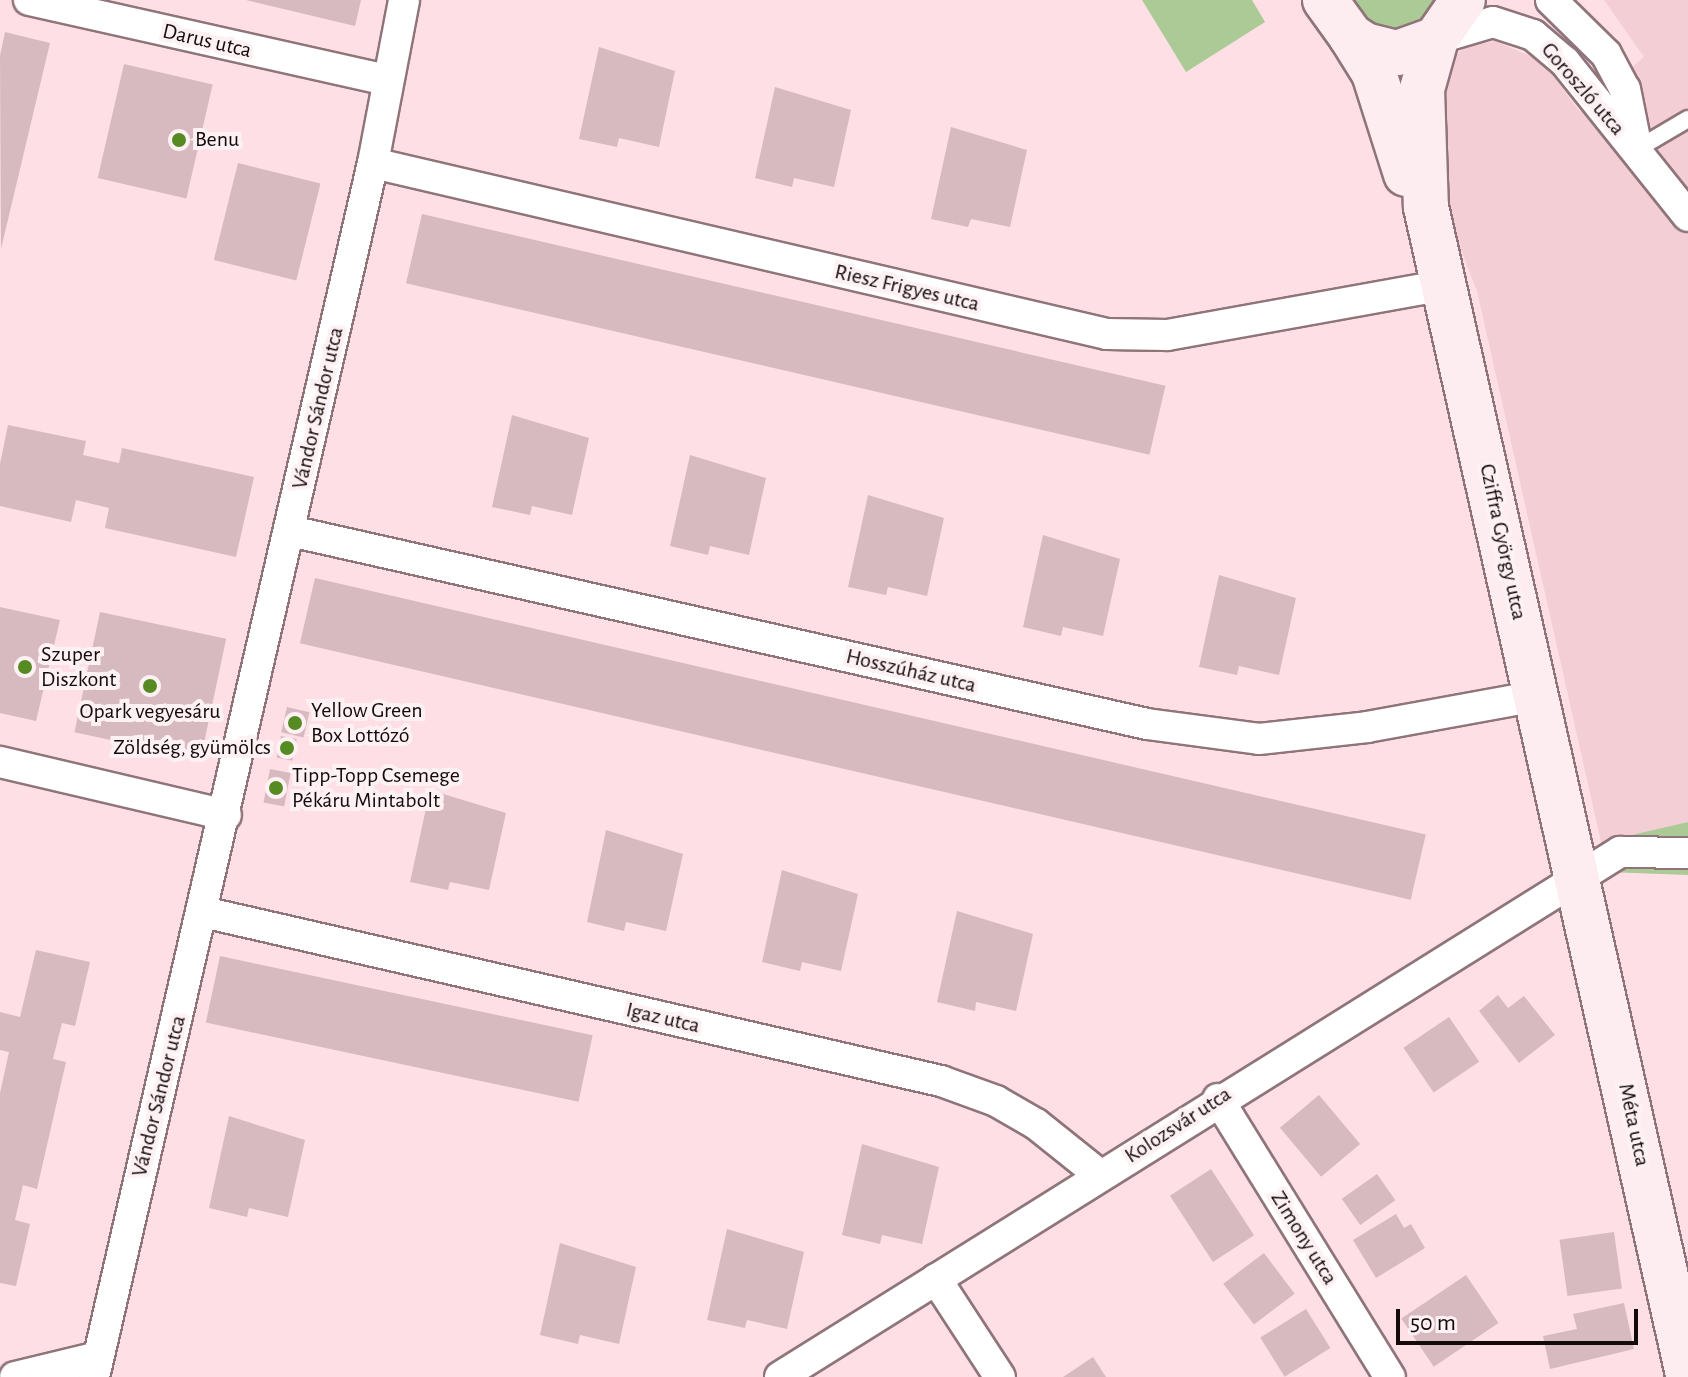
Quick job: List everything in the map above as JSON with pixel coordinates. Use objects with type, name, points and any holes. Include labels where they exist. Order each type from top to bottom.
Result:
[{"type":"main road","name":"Cziffra György utca","points":[[1325,0],[1374,73],[1393,121],[1408,181],[1426,207]]},
{"type":"main road","name":"Cziffra György utca","points":[[1463,0],[1436,39],[1422,89],[1426,207],[1579,876]]},
{"type":"main road","points":[[1351,36],[1365,45],[1397,53],[1436,39]]},
{"type":"main road","name":"Méta utca","points":[[1579,876],[1688,1374]]},
{"type":"street","name":"Darus utca","points":[[29,0],[387,80]]},
{"type":"street","name":"Vándor Sándor utca","points":[[96,1367],[226,815],[373,163],[404,0]]},
{"type":"street","name":"Goroszló utca","points":[[1551,0],[1606,54],[1625,89],[1637,149]]},
{"type":"street","name":"Goroszló utca","points":[[1436,39],[1493,22],[1533,35],[1565,62],[1603,115],[1637,149],[1688,216]]},
{"type":"street","name":"Riesz Frigyes utca","points":[[373,163],[1107,334],[1167,335],[1446,285]]},
{"type":"street","name":"Hosszúház utca","points":[[290,531],[1147,724],[1259,739],[1367,727],[1537,696]]},
{"type":"street","points":[[0,762],[226,815]]},
{"type":"street","name":"Kolozsvár utca","points":[[780,1377],[1218,1099],[1620,852],[1688,853]]},
{"type":"street","name":"Igaz utca","points":[[203,912],[941,1081],[996,1101],[1036,1124],[1100,1175]]},
{"type":"street","name":"Zimony utca","points":[[1218,1099],[1390,1377]]},
{"type":"street","points":[[936,1279],[1000,1377]]},
{"type":"street","points":[[15,1377],[96,1367]]},
{"type":"lane","points":[[1637,149],[1688,119]]},
{"type":"shaded area","points":[[1604,0],[1688,0],[1688,822],[1601,842],[1477,291],[1446,211],[1435,125],[1448,62],[1467,46],[1495,41],[1542,61],[1580,112],[1644,57]]},
{"type":"green space","points":[[1142,0],[1252,0],[1265,22],[1186,72]]},
{"type":"green space","points":[[1343,0],[1446,0],[1435,18],[1402,35],[1367,28]]},
{"type":"green space","points":[[1688,822],[1688,875],[1608,872],[1601,842]]},
{"type":"building","points":[[246,0],[361,0],[355,26]]},
{"type":"building","points":[[5,32],[50,43],[1,249],[0,56]]},
{"type":"building","points":[[599,47],[675,71],[659,147],[619,138],[617,147],[579,139]]},
{"type":"building","points":[[124,64],[213,84],[186,198],[98,178]]},
{"type":"building","points":[[775,87],[851,110],[834,187],[794,178],[792,187],[755,178]]},
{"type":"building","points":[[951,127],[1027,150],[1010,227],[971,219],[968,227],[931,219]]},
{"type":"building","points":[[238,163],[320,184],[296,281],[214,260]]},
{"type":"building","points":[[422,214],[1165,386],[1149,455],[406,283]]},
{"type":"building","points":[[512,415],[589,438],[572,515],[532,506],[530,515],[492,507]]},
{"type":"building","points":[[8,425],[86,441],[83,455],[119,463],[122,448],[254,477],[236,557],[105,528],[109,508],[76,500],[71,522],[0,506],[0,464]]},
{"type":"building","points":[[690,455],[766,478],[749,555],[710,546],[708,555],[670,546]]},
{"type":"building","points":[[868,495],[944,518],[927,596],[888,587],[886,595],[848,587]]},
{"type":"building","points":[[1043,535],[1120,559],[1103,636],[1063,627],[1061,636],[1023,627]]},
{"type":"building","points":[[1219,575],[1296,598],[1279,675],[1239,666],[1237,675],[1199,667]]},
{"type":"building","points":[[315,578],[1426,834],[1411,900],[300,643]]},
{"type":"building","name":"Szuper Diszkont","points":[[0,607],[60,620],[36,721],[0,713]]},
{"type":"building","name":"Opark vegyesáru","points":[[100,612],[226,639],[201,759],[74,732]]},
{"type":"building","name":"Yellow Green Box Lottózó","points":[[287,707],[309,712],[304,738],[281,732]]},
{"type":"building","name":"Zöldség, gyümölcs","points":[[281,736],[297,739],[293,761],[277,758]]},
{"type":"building","name":"Tipp-Topp Csemege Pékáru Mintabolt","points":[[270,769],[291,773],[284,806],[264,802]]},
{"type":"building","points":[[430,790],[506,813],[489,890],[450,882],[448,890],[410,882]]},
{"type":"building","points":[[606,830],[683,854],[666,931],[626,922],[624,931],[587,922]]},
{"type":"building","points":[[782,870],[858,894],[841,971],[802,962],[800,971],[762,962]]},
{"type":"building","points":[[957,911],[1033,934],[1016,1011],[976,1002],[975,1011],[937,1002]]},
{"type":"building","points":[[36,950],[90,962],[75,1026],[62,1023],[53,1059],[66,1062],[37,1189],[23,1185],[15,1220],[30,1224],[16,1286],[0,1283],[0,1093],[9,1052],[0,1050],[0,1012],[20,1017]]},
{"type":"building","points":[[220,956],[593,1035],[579,1102],[206,1023]]},
{"type":"building","points":[[1498,995],[1508,1008],[1524,996],[1555,1035],[1519,1063],[1479,1011]]},
{"type":"building","points":[[1449,1017],[1479,1062],[1434,1093],[1403,1048]]},
{"type":"building","points":[[1319,1095],[1360,1144],[1321,1177],[1280,1128]]},
{"type":"building","points":[[229,1116],[305,1140],[288,1217],[249,1208],[247,1217],[209,1208]]},
{"type":"building","points":[[862,1144],[939,1167],[922,1244],[882,1235],[880,1244],[842,1235]]},
{"type":"building","points":[[1211,1169],[1254,1235],[1213,1262],[1170,1196]]},
{"type":"building","points":[[1377,1174],[1395,1200],[1360,1225],[1342,1199]]},
{"type":"building","points":[[1396,1214],[1404,1228],[1411,1224],[1425,1248],[1376,1278],[1353,1240]]},
{"type":"building","points":[[727,1229],[804,1252],[787,1329],[747,1320],[745,1328],[707,1320]]},
{"type":"building","points":[[1614,1232],[1622,1288],[1567,1296],[1560,1240]]},
{"type":"building","points":[[560,1243],[636,1267],[619,1344],[580,1335],[578,1344],[540,1335]]},
{"type":"building","points":[[1264,1253],[1295,1294],[1254,1324],[1223,1284]]},
{"type":"building","points":[[1466,1275],[1498,1323],[1434,1367],[1401,1319]]},
{"type":"building","points":[[1624,1303],[1634,1349],[1550,1369],[1543,1336],[1577,1329],[1573,1314]]},
{"type":"building","points":[[1306,1309],[1330,1348],[1285,1377],[1260,1338]]},
{"type":"building","points":[[1093,1357],[1106,1377],[1063,1377]]},
{"type":"place","name":"Benu","points":[[179,140]]},
{"type":"place","name":"Szuper Diszkont","points":[[25,667]]},
{"type":"place","name":"Opark vegyesáru","points":[[150,686]]},
{"type":"place","name":"Yellow Green Box Lottózó","points":[[295,723]]},
{"type":"place","name":"Zöldség, gyümölcs","points":[[287,748]]},
{"type":"place","name":"Tipp-Topp Csemege Pékáru Mintabolt","points":[[276,788]]}]
